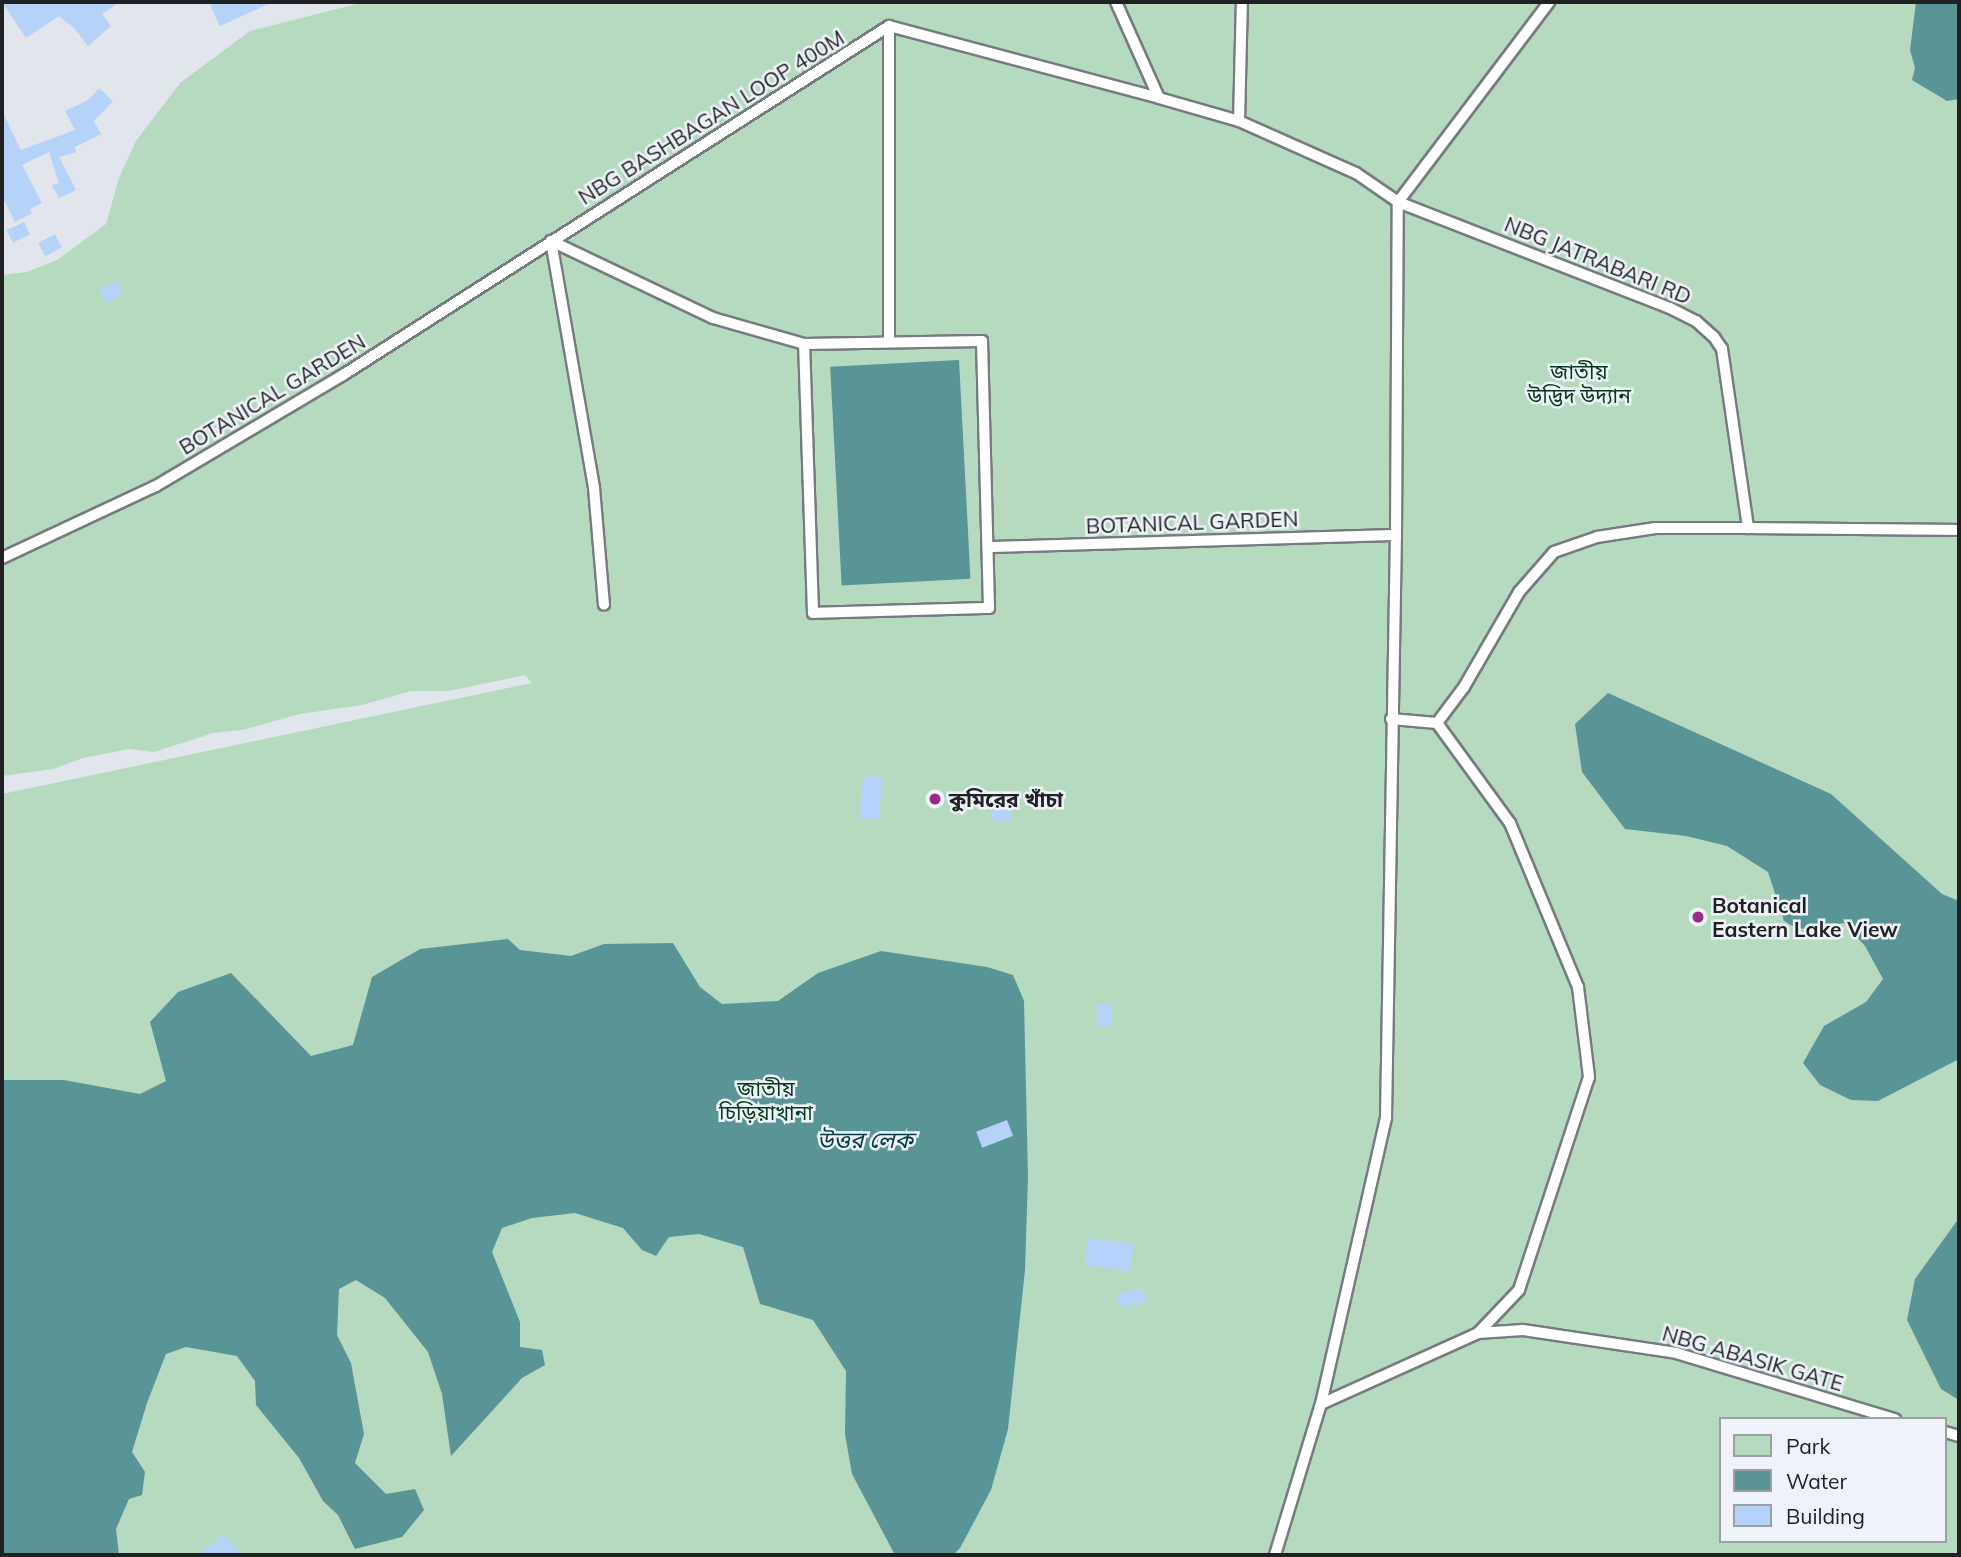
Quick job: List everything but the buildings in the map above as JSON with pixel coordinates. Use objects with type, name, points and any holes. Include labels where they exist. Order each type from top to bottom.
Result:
[{"type":"street","points":[[1116,2],[1158,98]]},
{"type":"street","points":[[1239,121],[1242,2]]},
{"type":"street","points":[[1275,1555],[1321,1404],[1386,1118],[1396,535],[1398,201],[1549,2]]},
{"type":"street","points":[[889,342],[889,26],[1158,98]]},
{"type":"street","name":"NBG BASHBAGAN LOOP 400M","points":[[551,241],[889,26]]},
{"type":"street","name":"NBG JATRABARI RD","points":[[1158,98],[1239,121],[1356,173],[1398,201],[1670,308],[1696,321],[1714,337],[1722,349],[1748,528]]},
{"type":"street","points":[[551,241],[713,318],[804,344],[982,341],[989,607],[813,613],[804,344]]},
{"type":"street","points":[[551,241],[594,488],[604,605]]},
{"type":"street","name":"BOTANICAL GARDEN","points":[[2,558],[156,486],[343,375],[551,241]]},
{"type":"street","points":[[1437,723],[1464,687],[1519,592],[1554,552],[1597,537],[1655,528],[1959,530]]},
{"type":"street","name":"BOTANICAL GARDEN","points":[[989,547],[1396,535]]},
{"type":"street","points":[[1391,719],[1437,723],[1510,823],[1578,987],[1589,1077],[1519,1290],[1478,1333]]},
{"type":"street","name":"NBG ABASIK GATE","points":[[1321,1404],[1478,1333],[1523,1330],[1676,1353],[1888,1417]]},
{"type":"green space","name":"জাতীয় উদ্ভিদ উদ্যান","points":[[365,2],[1959,2],[1959,1555],[2,1555],[2,794],[532,683],[525,675],[449,691],[411,691],[362,705],[300,714],[242,730],[213,733],[154,752],[129,749],[83,758],[53,769],[2,776],[2,275],[27,272],[57,260],[106,224],[119,178],[136,141],[180,83],[250,31]]},
{"type":"water","points":[[1916,2],[1959,2],[1959,99],[1947,101],[1912,80],[1915,68],[1910,50]]},
{"type":"water","points":[[959,360],[970,579],[842,585],[830,367]]},
{"type":"water","points":[[1608,693],[1831,794],[1942,894],[1959,901],[1959,1059],[1878,1101],[1851,1100],[1820,1085],[1803,1063],[1824,1026],[1866,1002],[1883,979],[1865,946],[1844,923],[1807,929],[1796,928],[1784,921],[1768,872],[1727,846],[1686,836],[1625,829],[1582,772],[1575,724]]},
{"type":"water","name":"উত্তর লেক","points":[[508,939],[520,950],[571,956],[604,944],[673,943],[700,987],[722,1004],[778,1001],[818,973],[881,951],[987,967],[1013,975],[1024,1001],[1028,1177],[1025,1270],[1008,1429],[991,1490],[960,1548],[953,1555],[895,1555],[852,1474],[845,1434],[846,1371],[813,1320],[760,1304],[743,1247],[699,1234],[669,1237],[656,1256],[642,1250],[623,1228],[575,1213],[532,1218],[502,1228],[492,1252],[520,1322],[520,1347],[542,1350],[545,1365],[522,1378],[451,1456],[442,1394],[428,1352],[385,1298],[356,1280],[339,1289],[337,1335],[351,1363],[364,1434],[355,1463],[386,1494],[415,1489],[424,1510],[402,1537],[355,1549],[338,1515],[323,1501],[299,1458],[256,1405],[255,1381],[237,1356],[186,1347],[166,1354],[147,1403],[132,1452],[145,1472],[142,1495],[129,1499],[116,1529],[119,1555],[2,1555],[2,1080],[64,1080],[140,1094],[166,1081],[150,1022],[178,992],[231,973],[311,1056],[353,1045],[372,977],[420,949]]},
{"type":"water","points":[[1959,1218],[1959,1400],[1941,1389],[1907,1320],[1915,1279]]},
{"type":"place","name":"কুমিরের খাঁচা","points":[[935,799]]},
{"type":"place","name":"Botanical Eastern Lake View","points":[[1698,917]]},
{"type":"park label","name":"জাতীয় চিড়িয়াখানা","points":[[766,1100]]}]
